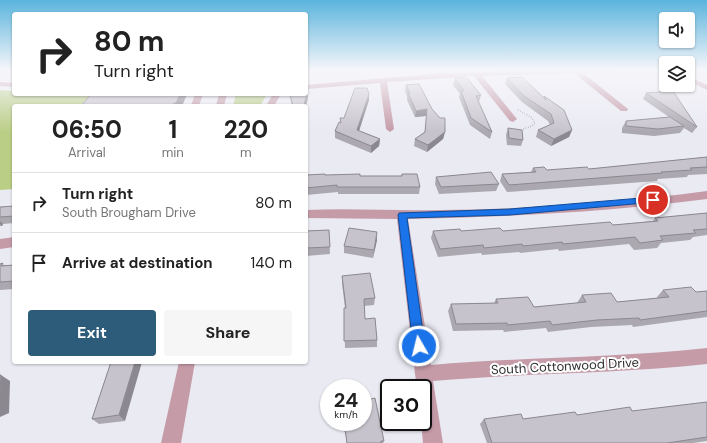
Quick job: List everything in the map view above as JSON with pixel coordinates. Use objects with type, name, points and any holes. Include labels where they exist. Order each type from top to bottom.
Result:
[{"type":"street","points":[[384,91],[390,129]]},
{"type":"street","points":[[490,91],[513,119]]},
{"type":"street","points":[[601,91],[624,109]]},
{"type":"street","points":[[308,214],[471,214],[560,209],[707,195]]},
{"type":"street","points":[[402,215],[433,443]]},
{"type":"street","points":[[0,244],[12,242]]},
{"type":"street","name":"South Cottonwood Drive","points":[[423,374],[451,371],[610,365],[707,356]]},
{"type":"street","points":[[171,443],[187,364]]},
{"type":"green space","points":[[0,91],[12,91],[12,96],[90,96],[85,104],[12,104],[12,189],[0,190]]},
{"type":"green space","points":[[236,96],[266,96],[261,104],[234,104]]},
{"type":"building","points":[[354,91],[368,91],[369,94],[357,130],[380,139],[371,146],[335,131],[339,122],[341,123],[340,118],[344,118]]},
{"type":"building","points":[[409,91],[422,91],[432,109],[440,118],[445,118],[445,132],[428,145],[415,139],[425,132],[427,109],[416,111],[408,93],[410,93]]},
{"type":"building","points":[[461,91],[477,91],[481,95],[476,96],[492,132],[471,118]]},
{"type":"building","points":[[519,91],[536,91],[546,100],[544,96],[564,110],[572,130],[554,139],[538,130],[554,123],[551,114],[524,96]]},
{"type":"building","points":[[674,92],[697,127],[646,93]]},
{"type":"building","points":[[89,96],[179,96],[176,103],[173,104],[83,104]]},
{"type":"building","points":[[290,96],[306,96],[304,104],[292,104]]},
{"type":"building","points":[[670,117],[684,126],[658,129],[626,126],[626,121]]},
{"type":"building","points":[[508,128],[522,130],[523,140],[509,138]]},
{"type":"building","points":[[707,157],[707,167],[690,168],[692,170],[661,172],[662,173],[509,185],[502,174],[536,172],[533,168],[544,167],[547,170],[587,167],[589,169]]},
{"type":"building","points":[[491,172],[499,184],[441,187],[436,177]]},
{"type":"building","points":[[360,174],[360,176],[402,176],[402,174],[417,174],[420,187],[337,187],[337,185],[308,188],[308,175]]},
{"type":"building","points":[[12,206],[12,216],[0,217],[0,207]]},
{"type":"building","points":[[707,213],[707,229],[693,230],[696,233],[660,236],[663,240],[640,243],[635,237],[563,244],[562,242],[523,246],[522,244],[484,248],[483,245],[440,249],[433,231],[460,229],[461,231],[500,228],[503,231],[610,222],[613,225],[658,221],[655,218]]},
{"type":"building","points":[[349,228],[377,232],[374,250],[344,246]]},
{"type":"building","points":[[329,230],[330,247],[308,248],[308,231]]},
{"type":"building","points":[[3,263],[1,266],[12,265],[12,281],[0,282],[0,264]]},
{"type":"building","points":[[370,273],[375,298],[364,299],[365,319],[375,318],[377,340],[344,341],[344,308],[346,308],[342,276]]},
{"type":"building","points":[[691,287],[696,292],[707,291],[707,311],[640,320],[639,318],[597,320],[552,325],[550,321],[507,325],[507,323],[456,324],[451,304],[498,303],[496,299],[528,297],[534,307],[586,302],[582,295],[611,293],[617,302],[669,297],[663,290]]},
{"type":"building","points":[[110,364],[134,364],[119,415],[92,419]]},
{"type":"building","points":[[375,398],[380,422],[380,431],[382,431],[384,441],[381,441],[381,443],[347,443],[345,431],[372,431],[372,399]]},
{"type":"building","points":[[707,402],[707,437],[667,443],[492,443],[484,419],[521,414],[523,419],[575,412],[577,415],[630,407],[632,411]]},
{"type":"route","points":[[419,346],[402,215],[510,212],[608,205],[653,200]]}]
